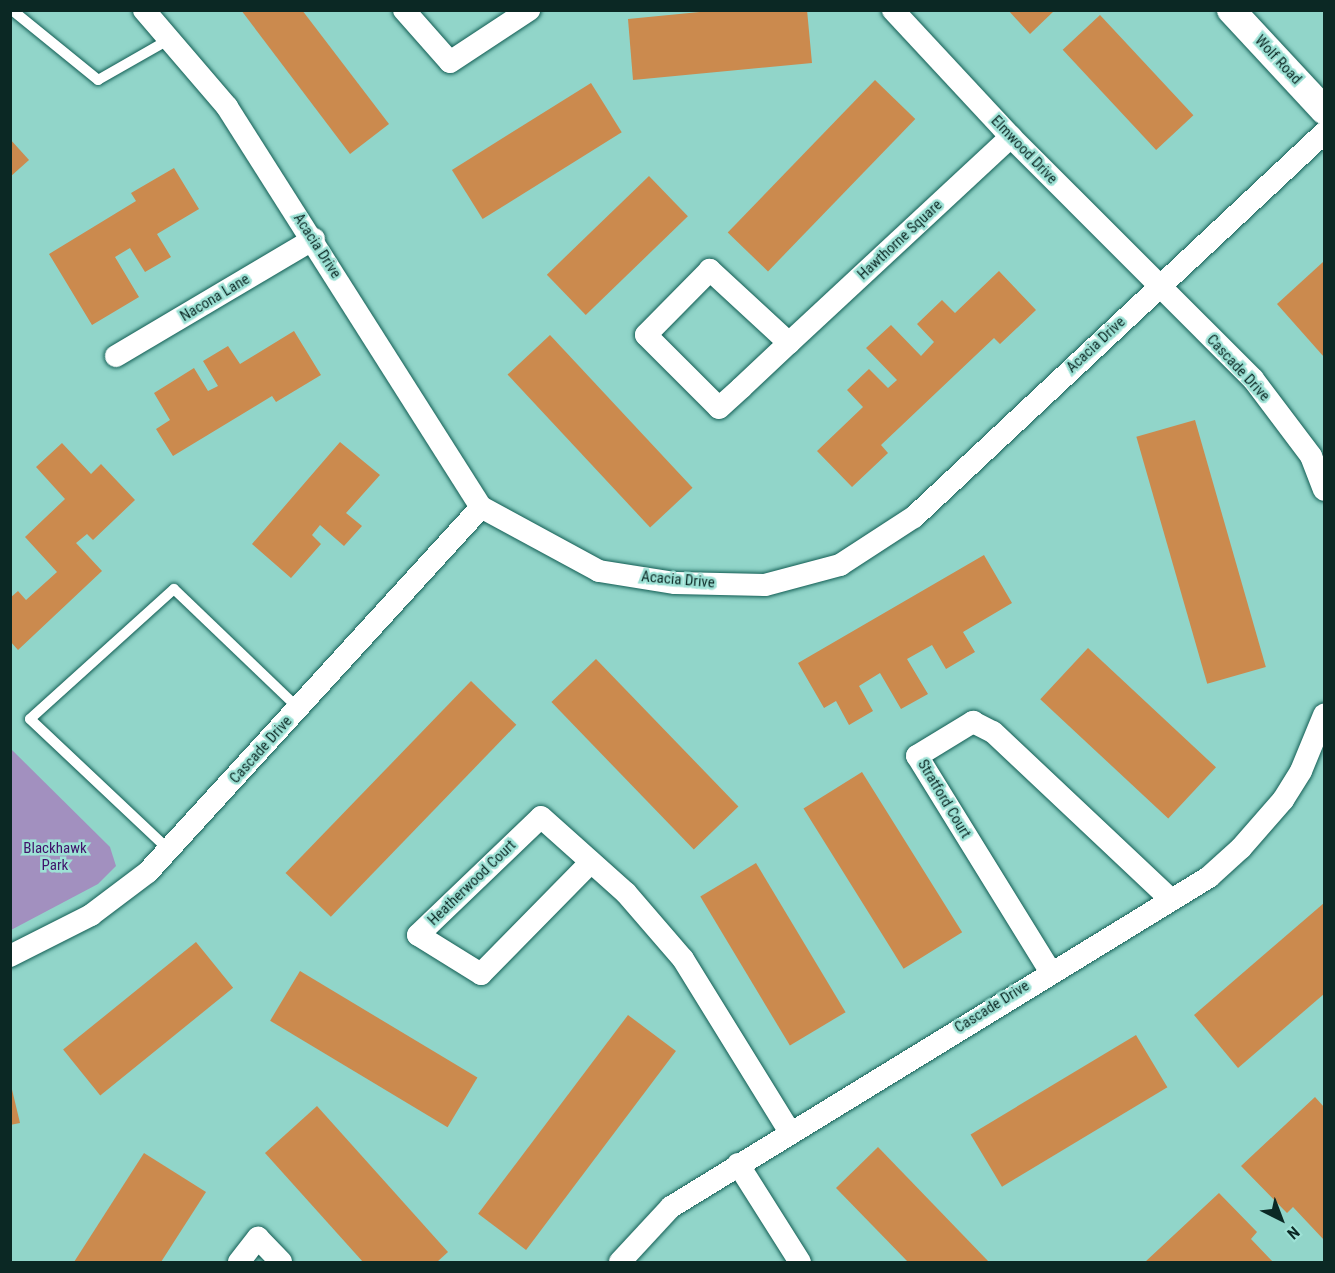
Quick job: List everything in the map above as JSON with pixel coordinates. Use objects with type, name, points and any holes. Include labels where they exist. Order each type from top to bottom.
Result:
[{"type":"street","name":"Acacia Drive","points":[[144,10],[227,107],[314,239],[481,507],[599,571],[675,583],[765,585],[840,565],[914,518],[1324,133]]},
{"type":"street","points":[[404,10],[450,62],[529,10]]},
{"type":"street","name":"Elmwood Drive","points":[[893,10],[1011,137],[1159,286]]},
{"type":"street","name":"Wolf Road","points":[[1231,10],[1324,111]]},
{"type":"street","name":"Hawthorne Square","points":[[789,344],[710,270],[646,335],[719,408],[789,344],[1011,137]]},
{"type":"street","name":"Nacona Lane","points":[[116,356],[314,239]]},
{"type":"street","name":"Cascade Drive","points":[[1159,286],[1253,379],[1311,456],[1324,490]]},
{"type":"street","name":"Cascade Drive","points":[[10,956],[91,915],[148,872],[170,851],[481,507]]},
{"type":"street","name":"Cascade Drive","points":[[620,1263],[671,1207],[1050,971],[1209,877],[1265,824],[1301,771],[1324,715]]},
{"type":"street","name":"Stratford Court","points":[[1050,971],[917,756],[973,722],[993,732],[1171,900]]},
{"type":"street","name":"Heatherwood Court","points":[[591,862],[481,974],[418,935],[541,817],[626,893],[683,959],[790,1132]]},
{"type":"street","points":[[738,1164],[800,1263]]},
{"type":"street","points":[[239,1263],[258,1238],[281,1263]]},
{"type":"lane","points":[[12,10],[98,80],[170,39]]},
{"type":"lane","points":[[170,851],[30,719],[174,589],[298,708]]},
{"type":"green space","name":"Blackhawk Park","points":[[10,748],[110,847],[116,866],[98,884],[11,930]]},
{"type":"building","points":[[241,10],[302,10],[389,124],[350,154]]},
{"type":"building","points":[[720,10],[807,10],[812,63],[633,80],[628,19]]},
{"type":"building","points":[[1008,10],[1055,10],[1030,34]]},
{"type":"building","points":[[1100,15],[1193,115],[1156,150],[1063,50]]},
{"type":"building","points":[[875,80],[915,119],[768,271],[728,233]]},
{"type":"building","points":[[591,83],[622,132],[483,219],[452,170]]},
{"type":"building","points":[[10,139],[29,160],[10,177]]},
{"type":"building","points":[[174,168],[199,209],[157,234],[171,257],[145,272],[130,248],[115,257],[139,297],[92,325],[49,254],[136,201],[131,193]]},
{"type":"building","points":[[649,176],[688,216],[586,315],[547,275]]},
{"type":"building","points":[[1323,262],[1324,264],[1324,357],[1277,304]]},
{"type":"building","points":[[999,271],[1036,310],[1000,344],[994,338],[881,445],[888,453],[852,487],[817,451],[863,407],[847,390],[869,369],[888,388],[897,380],[866,348],[891,325],[921,356],[934,342],[917,324],[942,300],[955,313]]},
{"type":"building","points":[[294,331],[321,375],[276,402],[272,396],[173,456],[156,429],[170,420],[154,393],[194,368],[208,391],[218,386],[203,361],[228,346],[240,364]]},
{"type":"building","points":[[550,335],[693,488],[650,527],[508,375]]},
{"type":"building","points":[[1195,420],[1266,667],[1207,684],[1136,437]]},
{"type":"building","points":[[340,442],[380,475],[346,513],[362,526],[344,546],[320,525],[312,535],[321,544],[291,578],[252,544]]},
{"type":"building","points":[[62,443],[91,474],[101,464],[135,500],[93,540],[87,534],[76,543],[102,571],[18,650],[10,641],[10,598],[18,591],[26,600],[57,572],[25,537],[65,499],[36,467]]},
{"type":"building","points":[[984,555],[1012,603],[963,632],[975,652],[946,669],[932,645],[907,659],[928,694],[901,709],[880,673],[859,686],[873,711],[849,725],[836,701],[824,708],[798,663]]},
{"type":"building","points":[[1088,648],[1216,767],[1168,819],[1040,699]]},
{"type":"building","points":[[596,659],[738,806],[694,850],[551,702]]},
{"type":"building","points":[[471,681],[516,725],[331,917],[286,873]]},
{"type":"building","points":[[862,772],[962,932],[904,969],[803,809]]},
{"type":"building","points":[[756,863],[846,1012],[790,1046],[700,896]]},
{"type":"building","points":[[1324,903],[1324,994],[1238,1068],[1194,1015]]},
{"type":"building","points":[[196,942],[233,988],[100,1095],[63,1050]]},
{"type":"building","points":[[300,971],[477,1078],[448,1127],[270,1021]]},
{"type":"building","points":[[628,1015],[676,1051],[526,1250],[478,1214]]},
{"type":"building","points":[[1136,1035],[1167,1087],[1002,1187],[971,1134]]},
{"type":"building","points":[[10,1081],[20,1123],[10,1125]]},
{"type":"building","points":[[1315,1097],[1324,1107],[1324,1240],[1293,1207],[1287,1213],[1241,1166]]},
{"type":"building","points":[[317,1106],[448,1252],[437,1262],[363,1262],[265,1153]]},
{"type":"building","points":[[878,1147],[989,1262],[908,1262],[836,1188]]},
{"type":"building","points":[[144,1153],[206,1192],[161,1262],[74,1262]]},
{"type":"building","points":[[1219,1193],[1257,1232],[1251,1239],[1273,1262],[1145,1262]]}]
